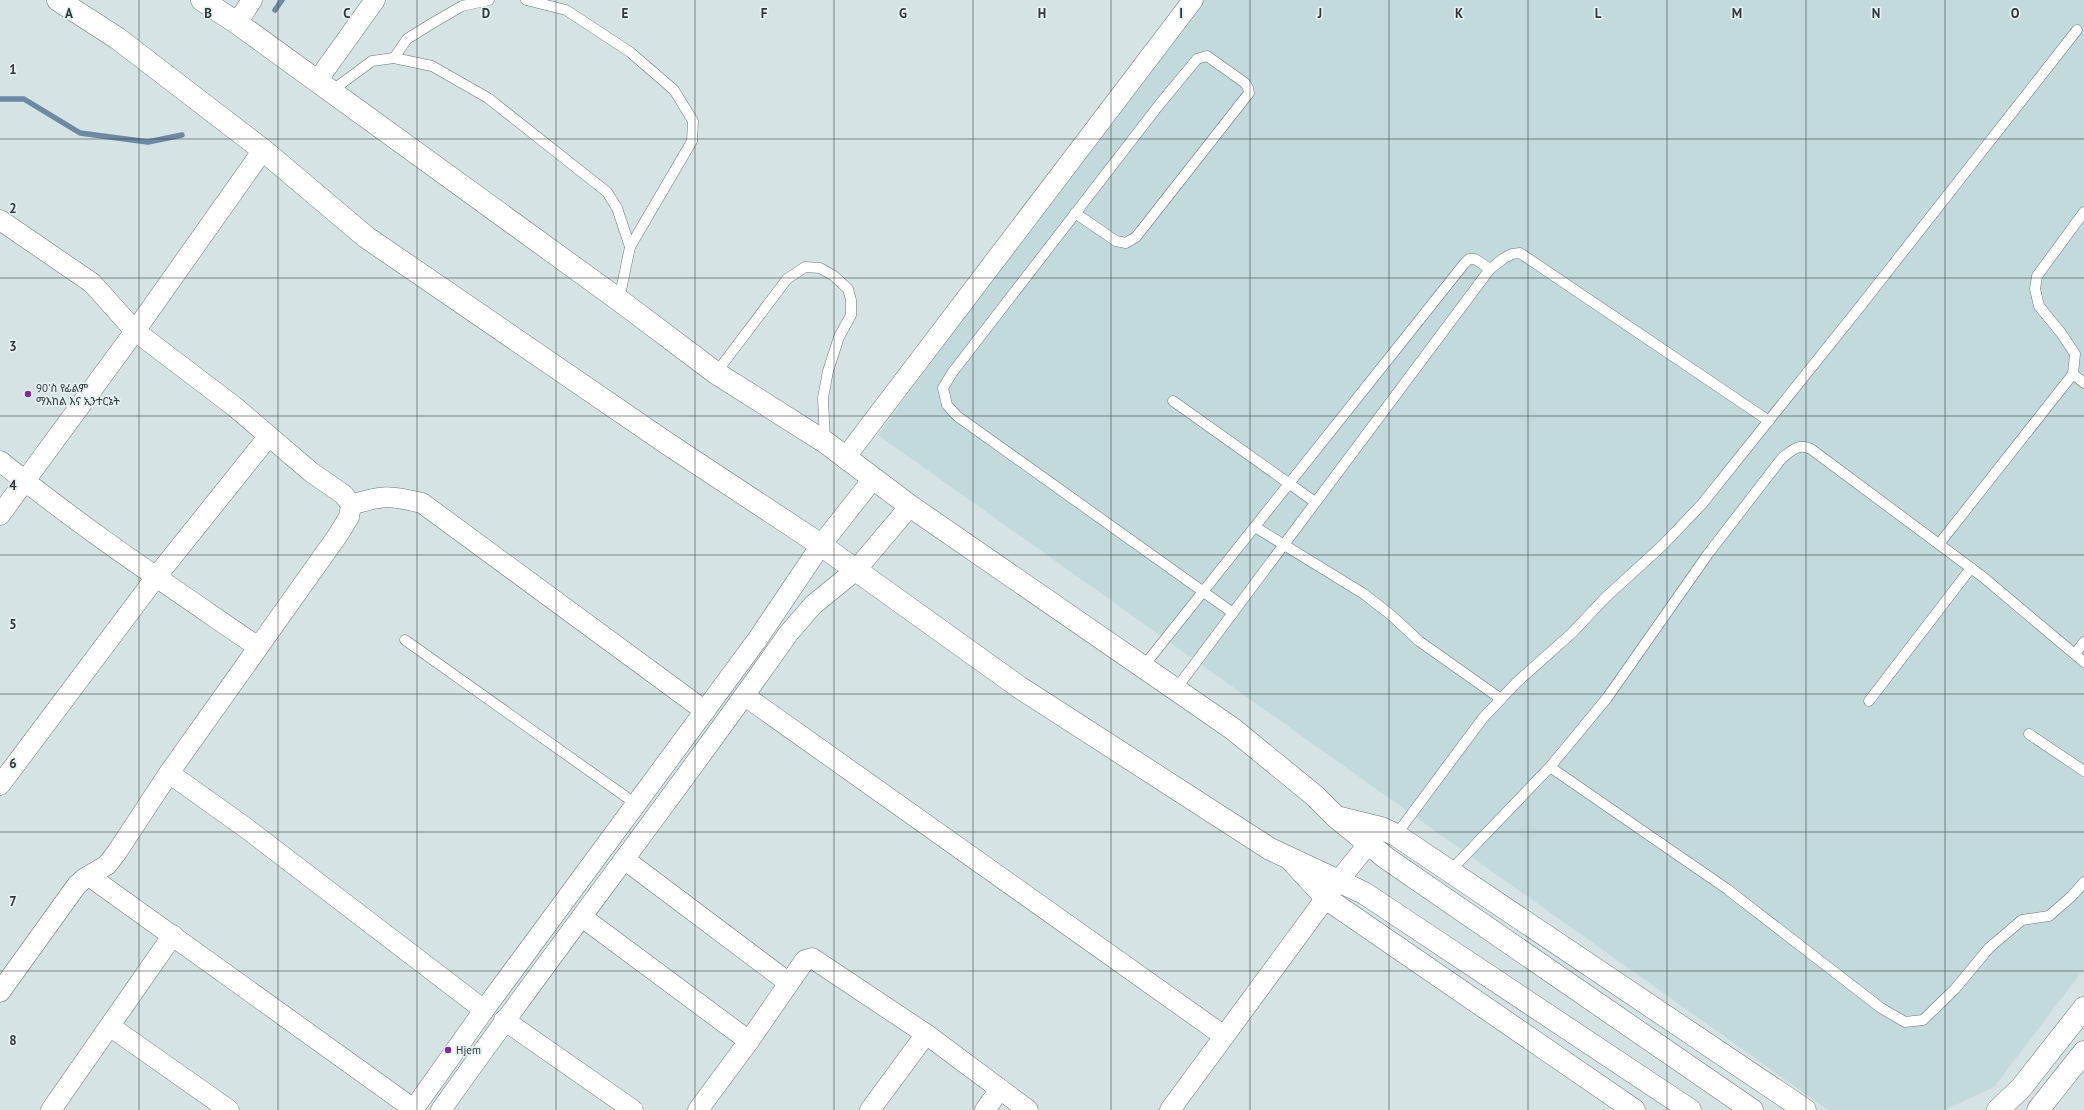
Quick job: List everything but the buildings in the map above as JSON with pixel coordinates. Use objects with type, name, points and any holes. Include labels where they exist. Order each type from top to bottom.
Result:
[{"type":"main road","points":[[58,0],[117,38],[263,150],[366,237],[668,444],[821,545],[1025,691],[1270,849],[1364,893],[1690,1110]]},
{"type":"main road","points":[[202,0],[619,300],[716,373],[825,442],[910,506],[1176,689],[1257,747],[1315,796],[1336,817],[1382,835],[1450,871],[1805,1110]]},
{"type":"main road","points":[[1382,835],[1386,858],[1752,1110]]},
{"type":"main road","points":[[1291,860],[1327,899],[1634,1110]]},
{"type":"main road","points":[[1998,1110],[2021,1088],[2084,1008]]},
{"type":"main road","points":[[2038,1110],[2084,1052]]},
{"type":"street","points":[[237,24],[252,0]]},
{"type":"street","points":[[323,87],[375,0]]},
{"type":"street","points":[[845,458],[1193,0]]},
{"type":"street","points":[[0,515],[135,331],[263,150]]},
{"type":"street","points":[[0,220],[92,283],[135,331],[235,407],[268,437],[311,472],[344,495],[351,504]]},
{"type":"street","points":[[0,786],[156,577],[268,437]]},
{"type":"street","points":[[0,461],[156,577],[258,647]]},
{"type":"street","points":[[89,876],[173,935],[414,1110],[484,1010],[757,640],[821,545],[873,479]]},
{"type":"street","points":[[351,504],[378,497],[394,497],[422,503],[705,711]]},
{"type":"street","points":[[0,992],[77,885],[106,865],[338,535],[348,517],[351,504]]},
{"type":"street","points":[[441,1110],[504,1020],[745,696],[788,634],[813,605],[856,570],[910,506]]},
{"type":"street","points":[[745,696],[1224,1036]]},
{"type":"street","points":[[170,773],[246,828],[484,1010]]},
{"type":"street","points":[[1170,1110],[1327,899],[1339,880],[1382,835]]},
{"type":"street","points":[[624,858],[789,983]]},
{"type":"street","points":[[582,917],[749,1041]]},
{"type":"street","points":[[52,1110],[111,1027],[173,935]]},
{"type":"street","points":[[698,1110],[749,1041],[804,960],[812,958],[926,1034],[1028,1110]]},
{"type":"street","points":[[504,1020],[633,1110]]},
{"type":"street","points":[[111,1027],[229,1110]]},
{"type":"street","points":[[870,1110],[926,1034]]},
{"type":"street","points":[[984,1110],[1000,1089]]},
{"type":"lane","points":[[394,58],[407,39],[431,24],[462,6],[489,0]]},
{"type":"lane","points":[[526,0],[566,10],[630,52],[674,90],[693,121],[692,140],[630,247],[619,300]]},
{"type":"lane","points":[[1382,835],[1463,744],[1482,718],[1572,632],[1606,597],[1663,545],[1702,504],[2077,30]]},
{"type":"lane","points":[[1075,213],[1116,241],[1126,243],[1136,237],[1249,93],[1245,83],[1207,56],[1197,59],[1075,213],[952,373],[943,388],[947,405],[957,416],[1204,591],[1232,613]]},
{"type":"lane","points":[[323,87],[372,61],[394,58],[432,66],[488,98],[607,192],[617,208],[630,247]]},
{"type":"lane","points":[[1939,544],[2073,374],[2075,354],[2061,333],[2039,306],[2035,289],[2037,276],[2083,216]]},
{"type":"lane","points":[[1176,689],[1490,269],[1508,256],[1520,253],[1769,421]]},
{"type":"lane","points":[[1143,667],[1464,264],[1469,260],[1475,259],[1490,269]]},
{"type":"lane","points":[[716,373],[787,279],[805,267],[820,268],[834,276],[848,289],[851,300],[851,315],[839,337],[828,371],[823,398],[825,442]]},
{"type":"lane","points":[[2073,374],[2084,383]]},
{"type":"lane","points":[[1173,401],[1315,502]]},
{"type":"lane","points":[[1450,871],[1550,767],[1607,698],[1708,554],[1782,458],[1796,447],[1805,446],[1811,449],[1939,544],[1971,568],[2084,662]]},
{"type":"lane","points":[[1255,527],[1364,594],[1391,615],[1419,641],[1501,699]]},
{"type":"lane","points":[[1869,701],[1971,568]]},
{"type":"lane","points":[[405,640],[636,804]]},
{"type":"lane","points":[[2075,654],[2084,642]]},
{"type":"lane","points":[[2029,734],[2084,771]]},
{"type":"lane","points":[[1550,767],[1727,889],[1881,1008],[1905,1022],[1923,1020],[1955,989],[1990,948],[2022,920],[2049,916],[2072,896],[2084,882]]},
{"type":"shaded area","points":[[1198,0],[2084,0],[2084,969],[1994,1087],[1945,1110],[1828,1110],[878,435]]},
{"type":"waterway","points":[[275,10],[282,0]]},
{"type":"waterway","points":[[0,99],[24,99],[80,133],[148,142],[182,135]]},
{"type":"place","name":"90'ስ የፊልም ማእከል እና ኢንተርኔት","points":[[28,394]]},
{"type":"place","name":"Hjem","points":[[448,1050]]}]
